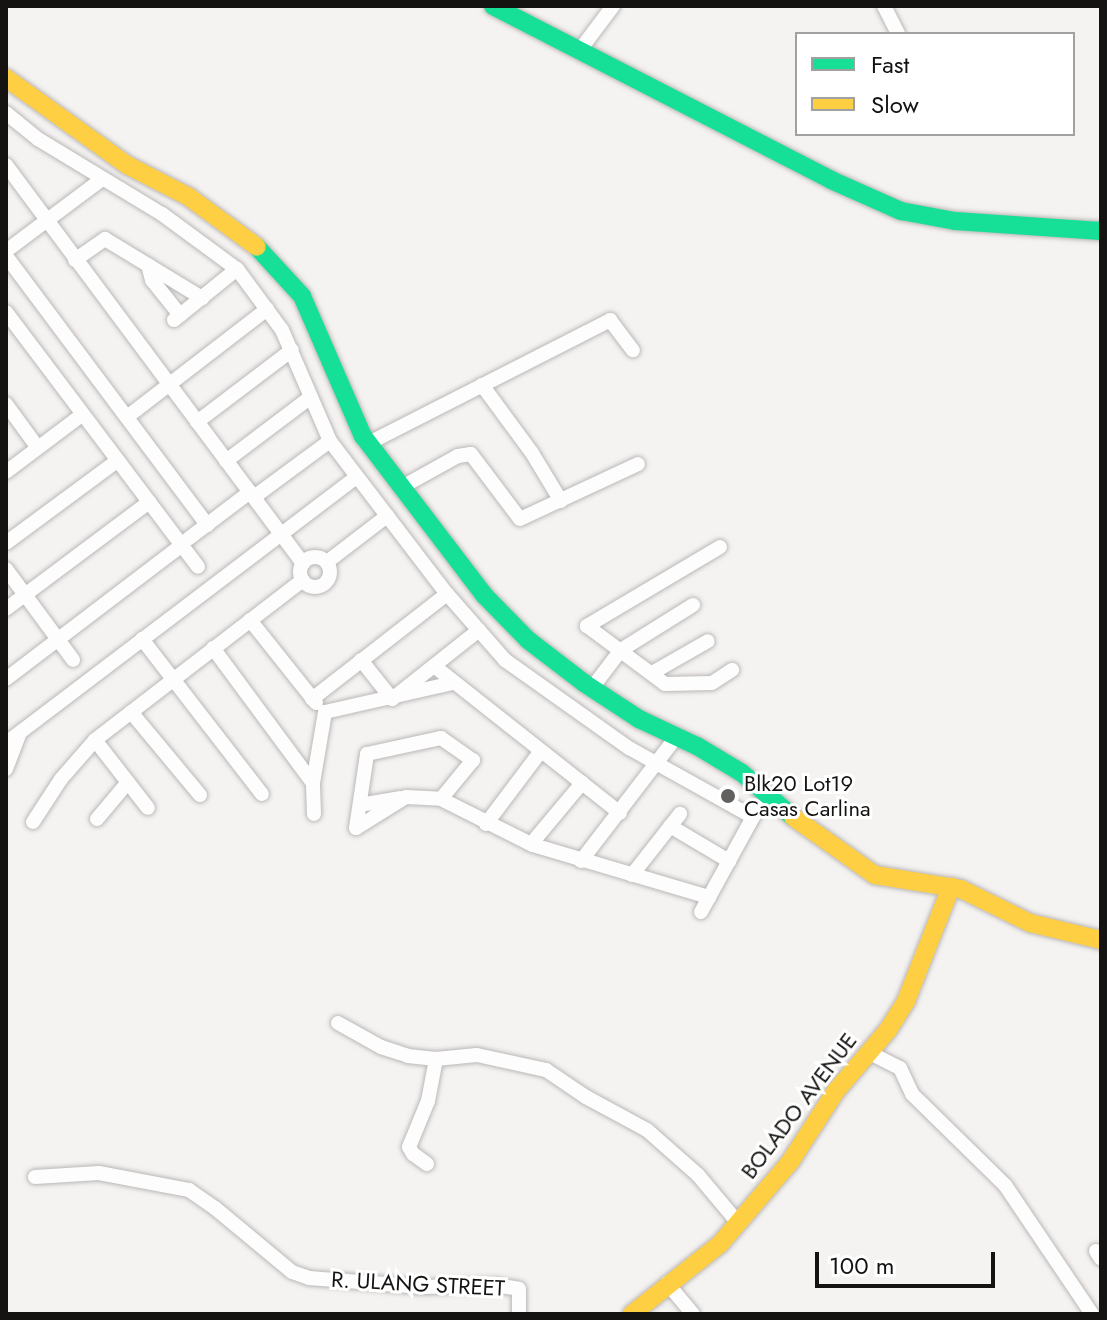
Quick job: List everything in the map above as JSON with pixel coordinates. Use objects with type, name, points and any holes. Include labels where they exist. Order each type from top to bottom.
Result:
[{"type":"street","points":[[493,6],[831,180],[901,211],[955,221],[1101,231]]},
{"type":"street","points":[[580,50],[613,6]]},
{"type":"street","points":[[884,6],[897,32]]},
{"type":"street","points":[[6,78],[127,165],[189,197],[254,243],[302,296],[369,443],[484,595],[528,640],[639,719],[677,736],[742,773],[781,809],[875,875],[951,887],[1030,923],[1101,940]]},
{"type":"street","points":[[6,113],[38,139],[101,180],[162,214],[237,269],[292,350],[330,441],[447,594],[505,660],[658,764],[755,812],[701,912]]},
{"type":"street","points":[[6,165],[303,563],[303,580],[310,586],[324,584],[330,572],[327,562],[316,557],[303,563]]},
{"type":"street","points":[[101,180],[6,254],[207,525]]},
{"type":"street","points":[[75,260],[105,239],[202,298]]},
{"type":"street","points":[[148,265],[152,280],[177,318],[237,269]]},
{"type":"street","points":[[127,417],[267,309]]},
{"type":"street","points":[[7,315],[149,502],[185,542],[198,567]]},
{"type":"street","points":[[369,443],[610,320],[633,350]]},
{"type":"street","points":[[197,422],[292,350]]},
{"type":"street","points":[[482,385],[532,453],[561,501]]},
{"type":"street","points":[[226,461],[311,397]]},
{"type":"street","points":[[6,404],[38,448]]},
{"type":"street","points":[[6,472],[83,414]]},
{"type":"street","points":[[6,679],[207,525],[330,441]]},
{"type":"street","points":[[402,487],[458,456],[471,454],[516,518],[526,518],[638,464]]},
{"type":"street","points":[[6,543],[118,460]]},
{"type":"street","points":[[6,743],[356,477]]},
{"type":"street","points":[[6,609],[149,502]]},
{"type":"street","points":[[327,562],[387,516]]},
{"type":"street","points":[[720,547],[587,626],[674,686],[712,683],[732,670]]},
{"type":"street","points":[[6,569],[73,660]]},
{"type":"street","points":[[33,822],[61,779],[95,740],[303,580]]},
{"type":"street","points":[[312,699],[447,594]]},
{"type":"street","points":[[592,688],[621,650],[693,605]]},
{"type":"street","points":[[250,620],[325,712]]},
{"type":"street","points":[[392,699],[479,630]]},
{"type":"street","points":[[142,639],[262,794]]},
{"type":"street","points":[[652,673],[708,641]]},
{"type":"street","points":[[213,648],[313,783]]},
{"type":"street","points":[[361,660],[392,699]]},
{"type":"street","points":[[434,666],[620,813]]},
{"type":"street","points":[[325,712],[453,683]]},
{"type":"street","points":[[131,712],[200,795]]},
{"type":"street","points":[[314,814],[313,783],[325,712]]},
{"type":"street","points":[[6,769],[20,732]]},
{"type":"street","points":[[581,861],[677,736]]},
{"type":"street","points":[[406,797],[356,828],[367,754],[441,738],[473,760],[441,799]]},
{"type":"street","points":[[95,740],[148,808]]},
{"type":"street","points":[[486,824],[541,751]]},
{"type":"street","points":[[97,819],[128,782]]},
{"type":"street","points":[[531,844],[582,783]]},
{"type":"street","points":[[360,805],[406,797],[441,799],[531,844],[709,897]]},
{"type":"street","points":[[632,875],[680,814]]},
{"type":"street","points":[[670,826],[729,861]]},
{"type":"street","name":"BOLADO AVENUE","points":[[632,1314],[667,1283],[720,1244],[790,1162],[836,1091],[906,1001],[951,887]]},
{"type":"street","points":[[338,1023],[381,1047],[408,1056],[436,1059],[477,1055],[546,1070],[586,1097],[647,1130],[698,1175],[739,1224]]},
{"type":"street","points":[[868,1052],[900,1068],[912,1094],[1005,1185],[1092,1314]]},
{"type":"street","points":[[427,1164],[409,1147],[428,1101],[436,1059]]},
{"type":"street","name":"R. ULANG STREET","points":[[35,1177],[99,1173],[189,1190],[301,1275],[423,1287],[495,1285],[519,1289],[519,1314]]},
{"type":"street","points":[[667,1283],[693,1314]]},
{"type":"traffic: fast","points":[[493,6],[831,180],[901,211],[955,221],[1101,231]]},
{"type":"traffic: fast","points":[[257,247],[302,296],[363,436],[484,595],[528,640],[584,683],[639,719],[697,746],[742,773],[793,817]]},
{"type":"traffic: slow","points":[[6,78],[127,165],[189,197],[257,247]]},
{"type":"traffic: slow","points":[[793,817],[875,875],[961,889],[1030,923],[1101,940]]},
{"type":"traffic: slow","points":[[632,1314],[720,1244],[790,1162],[836,1091],[888,1030],[906,1001],[951,887]]},
{"type":"place","name":"Blk20 Lot19 Casas Carlina","points":[[728,796]]}]
